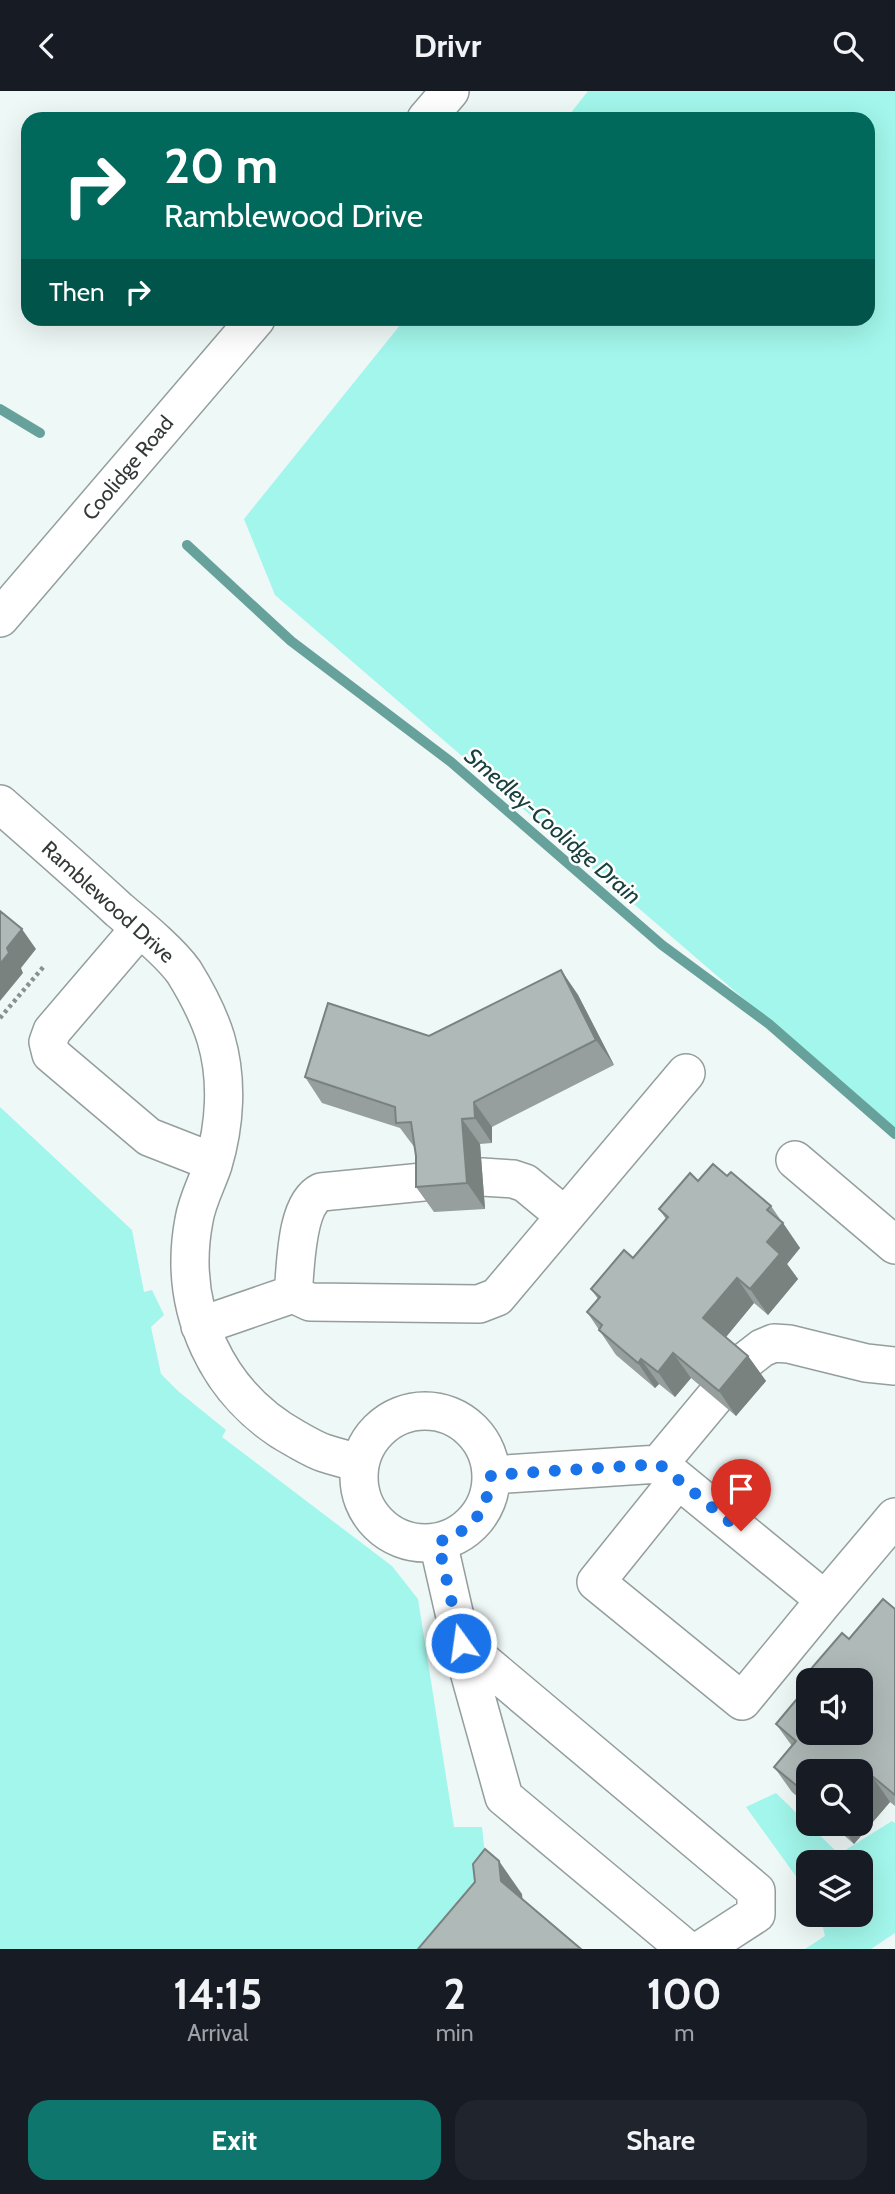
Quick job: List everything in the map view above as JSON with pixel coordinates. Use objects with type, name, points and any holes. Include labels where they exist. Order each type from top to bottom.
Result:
[{"type":"street","points":[[432,112],[450,91]]},
{"type":"street","name":"Coolidge Road","points":[[0,618],[250,326]]},
{"type":"street","name":"Ramblewood Drive","points":[[0,804],[140,928],[182,970],[202,1005],[216,1040],[224,1106],[220,1136],[194,1219],[190,1256],[192,1296],[200,1326],[213,1359],[233,1388],[274,1427],[323,1453],[360,1463]]},
{"type":"street","points":[[140,928],[52,1031],[48,1042],[51,1054],[149,1137],[213,1162]]},
{"type":"street","points":[[200,1326],[293,1294],[310,1302],[479,1304],[497,1297],[686,1073]]},
{"type":"street","points":[[795,1160],[895,1245]]},
{"type":"street","points":[[482,1177],[513,1179],[525,1183],[565,1216]]},
{"type":"street","points":[[293,1294],[302,1222],[307,1204],[314,1195],[321,1192],[433,1181]]},
{"type":"street","points":[[744,1362],[762,1348],[774,1343],[789,1344],[866,1363],[895,1366]]},
{"type":"street","points":[[714,1398],[596,1581],[742,1701],[895,1517]]},
{"type":"street","points":[[420,1411],[442,1413],[461,1422],[477,1436],[487,1454],[491,1475],[489,1494],[482,1511],[470,1525],[455,1536],[438,1542],[416,1542],[395,1536],[377,1523],[365,1505],[359,1485],[360,1463],[368,1443],[381,1427],[400,1416],[420,1411]]},
{"type":"street","points":[[491,1475],[668,1472],[825,1599]]},
{"type":"street","points":[[438,1542],[461,1643],[504,1797],[686,1949]]},
{"type":"street","points":[[461,1643],[756,1891],[756,1914],[702,1949]]},
{"type":"path","points":[[0,1018],[45,965]]},
{"type":"shaded area","points":[[588,91],[895,91],[895,1129],[275,595],[244,519],[399,326],[875,326],[875,112],[572,112]]},
{"type":"shaded area","points":[[0,1107],[132,1230],[144,1292],[152,1290],[164,1315],[151,1327],[161,1374],[226,1430],[222,1437],[392,1566],[418,1599],[454,1827],[482,1827],[487,1874],[450,1949],[0,1949]]},
{"type":"shaded area","points":[[776,1793],[796,1812],[796,1836],[820,1836],[835,1850],[796,1850],[796,1876],[746,1807]]},
{"type":"shaded area","points":[[892,1821],[895,1823],[895,1933],[871,1949],[805,1949],[825,1936],[823,1927],[873,1927],[873,1850],[845,1850],[868,1836],[873,1836],[873,1833]]},
{"type":"building","points":[[0,911],[22,929],[7,948],[9,953],[0,964]]},
{"type":"building","points":[[561,970],[596,1040],[474,1102],[475,1118],[462,1119],[467,1183],[416,1187],[416,1156],[411,1122],[396,1123],[395,1107],[305,1077],[328,1003],[429,1036]]},
{"type":"building","points":[[713,1164],[727,1176],[731,1172],[771,1206],[767,1210],[783,1223],[767,1242],[780,1254],[750,1289],[737,1278],[703,1318],[748,1356],[719,1391],[673,1353],[658,1372],[641,1359],[638,1363],[599,1330],[602,1325],[587,1312],[600,1297],[591,1289],[624,1250],[633,1258],[668,1217],[659,1209],[690,1173],[698,1181]]},
{"type":"building","points":[[883,1599],[895,1609],[895,1795],[873,1777],[873,1759],[796,1759],[796,1785],[774,1767],[796,1741],[796,1745],[873,1745],[873,1668],[812,1668],[842,1633],[849,1639]]},
{"type":"building","points":[[796,1700],[796,1741],[776,1724]]},
{"type":"building","points":[[485,1849],[499,1861],[501,1881],[581,1949],[418,1949],[475,1882],[473,1864]]},
{"type":"waterway","name":"Smedley-Coolidge Drain","points":[[0,409],[40,433]]},
{"type":"waterway","name":"Smedley-Coolidge Drain","points":[[187,545],[291,641],[451,762],[662,945],[769,1024],[895,1134]]},
{"type":"route","points":[[461,1643],[438,1542],[455,1536],[470,1525],[482,1511],[489,1494],[491,1475],[659,1464],[741,1531]]}]
